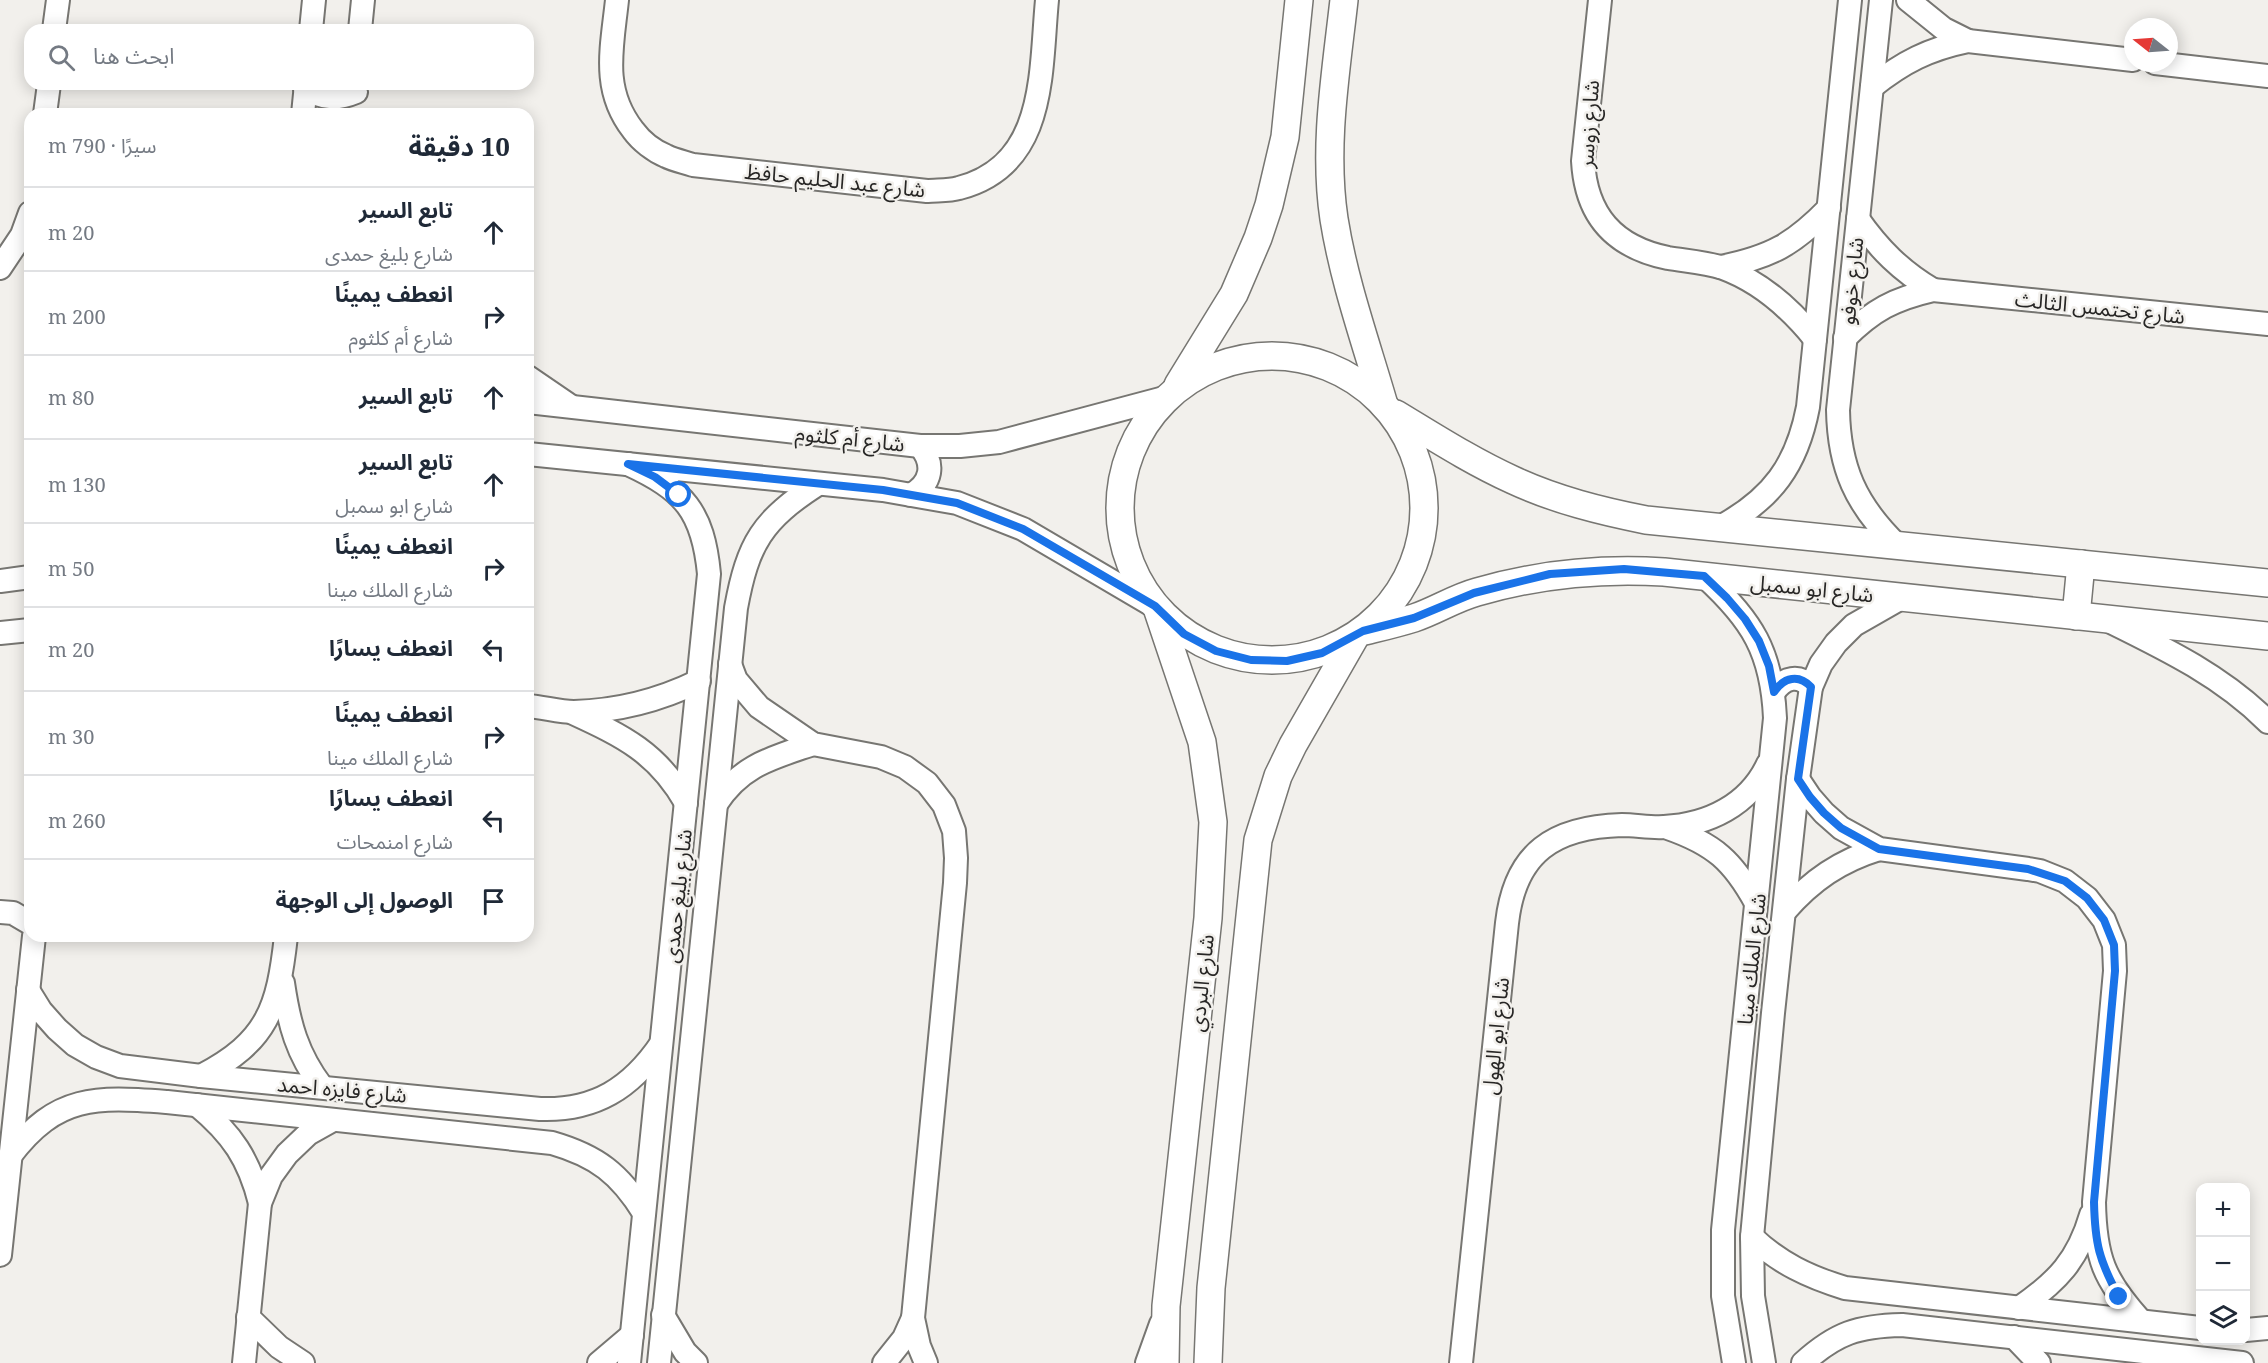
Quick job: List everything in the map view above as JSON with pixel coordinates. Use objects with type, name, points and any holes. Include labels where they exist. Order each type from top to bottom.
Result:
[{"type":"street","points":[[55,24],[58,0]]},
{"type":"street","points":[[312,24],[314,0]]},
{"type":"street","points":[[361,24],[363,0]]},
{"type":"street","name":"شارع عبد الحليم حافظ","points":[[616,0],[611,59],[612,89],[622,116],[640,140],[665,156],[693,165],[927,191],[958,189],[987,177],[1012,157],[1029,130],[1038,100],[1047,0]]},
{"type":"street","points":[[1156,608],[1138,582],[1127,556],[1121,528],[1120,499],[1124,471],[1134,444],[1149,419],[1171,394],[1234,294],[1258,238],[1269,205],[1284,137],[1299,0]]},
{"type":"street","points":[[534,455],[818,484],[957,503],[1023,529],[1156,608],[1184,634],[1216,651],[1251,660],[1287,661],[1322,653],[1359,634],[1389,606],[1408,577],[1420,543],[1425,508],[1421,473],[1408,439],[1387,407],[1347,280],[1334,218],[1330,175],[1330,133],[1344,0]]},
{"type":"street","name":"شارع زوسر","points":[[1600,0],[1584,150],[1584,182],[1591,203],[1602,222],[1617,237],[1636,248],[1665,257],[1721,267],[1749,279],[1774,296],[1796,316],[1815,339]]},
{"type":"street","name":"شارع خوفو","points":[[1720,527],[1750,509],[1780,479],[1803,433],[1808,407],[1850,0]]},
{"type":"street","name":"شارع خوفو","points":[[1881,0],[1838,411],[1841,452],[1851,485],[1863,507],[1897,545]]},
{"type":"street","points":[[1908,0],[1937,23],[1968,41]]},
{"type":"street","points":[[1872,87],[1893,70],[1917,56],[1968,41],[2124,59]]},
{"type":"street","points":[[2178,66],[2268,76]]},
{"type":"street","points":[[46,108],[48,90]]},
{"type":"street","points":[[304,108],[306,90]]},
{"type":"street","points":[[311,90],[317,95],[330,98],[356,97]]},
{"type":"street","name":"شارع زوسر","points":[[1721,267],[1752,261],[1781,248],[1807,231],[1829,208]]},
{"type":"street","name":"شارع تحتمس الثالث","points":[[1858,219],[1891,260],[1911,277],[1933,290]]},
{"type":"street","points":[[0,267],[24,230]]},
{"type":"street","name":"شارع تحتمس الثالث","points":[[1845,338],[1882,306],[1904,297],[1933,290],[2268,324]]},
{"type":"street","points":[[1171,394],[1201,373],[1232,360],[1265,355],[1298,357],[1330,367],[1360,382],[1387,407],[1432,436],[1513,480],[1601,511],[1646,520],[2268,583]]},
{"type":"street","points":[[534,381],[573,407]]},
{"type":"street","name":"شارع أم كلثوم","points":[[534,403],[920,446],[960,446],[999,442],[1171,394]]},
{"type":"street","points":[[1808,407],[1812,416],[1824,421],[1833,418],[1838,411]]},
{"type":"street","points":[[911,495],[920,490],[930,473],[930,463],[920,446]]},
{"type":"street","name":"شارع بليغ حمدى","points":[[628,464],[655,477],[679,495],[697,518],[706,545],[709,574],[629,1363]]},
{"type":"street","name":"شارع بليغ حمدى","points":[[658,1363],[736,608],[742,576],[751,550],[769,523],[792,501],[818,484]]},
{"type":"street","points":[[2076,616],[2081,564]]},
{"type":"street","name":"شارع ابو سمبل","points":[[1359,634],[1414,618],[1474,593],[1550,574],[1624,569],[2268,636]]},
{"type":"street","name":"شارع الملك مينا","points":[[1704,576],[1745,619],[1759,641],[1769,666],[1774,692],[1775,718],[1723,1230],[1723,1296],[1734,1362]]},
{"type":"street","points":[[0,582],[24,579]]},
{"type":"street","name":"شارع الملك مينا","points":[[1764,1363],[1753,1296],[1752,1237],[1798,779],[1811,687],[1821,664],[1836,643],[1854,625],[1903,597]]},
{"type":"street","points":[[707,606],[719,600],[726,601],[736,608]]},
{"type":"street","name":"شارع البردي","points":[[1156,608],[1202,742],[1213,822],[1208,918],[1166,1306],[1165,1363]]},
{"type":"street","points":[[2105,618],[2216,678],[2252,706],[2268,722]]},
{"type":"street","points":[[0,633],[24,631]]},
{"type":"street","name":"شارع البردي","points":[[1208,1363],[1211,1288],[1258,840],[1278,776],[1293,745],[1359,634]]},
{"type":"street","points":[[730,664],[736,680],[759,707],[813,744],[873,755],[905,767],[927,783],[944,805],[954,831],[955,883],[914,1318],[919,1346],[926,1363]]},
{"type":"street","points":[[1774,692],[1782,682],[1795,678],[1807,682],[1811,687]]},
{"type":"street","points":[[534,707],[572,712],[635,705],[679,691],[699,681]]},
{"type":"street","points":[[572,712],[628,739],[646,752],[675,784],[686,803]]},
{"type":"street","points":[[716,804],[725,790],[751,767],[813,744]]},
{"type":"street","name":"شارع ابو الهول","points":[[1461,1362],[1509,904],[1516,880],[1535,854],[1548,843],[1570,832],[1614,825],[1664,827],[1692,823],[1718,815],[1742,800],[1760,782],[1771,758]]},
{"type":"street","points":[[1798,779],[1824,813],[1841,828],[1879,849],[2040,872],[2065,881],[2087,898],[2104,920],[2114,945],[2115,971],[2094,1202],[2095,1235],[2103,1268],[2119,1297],[2141,1321]]},
{"type":"street","name":"شارع ابو الهول","points":[[1664,827],[1693,837],[1720,854],[1742,876],[1756,903]]},
{"type":"street","points":[[1785,910],[1800,893],[1836,866],[1879,849]]},
{"type":"street","points":[[0,912],[13,913],[24,919]]},
{"type":"street","points":[[0,1256],[33,942]]},
{"type":"street","points":[[201,1076],[226,1063],[257,1033],[275,1003],[285,942]]},
{"type":"street","points":[[281,976],[298,1048],[308,1069],[322,1087]]},
{"type":"street","points":[[668,981],[698,984]]},
{"type":"street","name":"شارع فايزه احمد","points":[[28,990],[41,1011],[75,1045],[96,1057],[120,1066],[170,1073],[558,1110],[608,1096],[630,1082],[648,1064],[662,1043]]},
{"type":"street","points":[[167,1102],[163,1090],[170,1073]]},
{"type":"street","name":"شارع فايزه احمد","points":[[10,1156],[25,1136],[44,1120],[65,1108],[89,1101],[114,1099],[167,1102],[552,1143],[597,1160],[624,1184],[644,1213]]},
{"type":"street","points":[[197,1105],[216,1120],[238,1147],[254,1178],[260,1203]]},
{"type":"street","points":[[552,1143],[563,1132],[564,1124],[558,1110]]},
{"type":"street","points":[[244,1363],[260,1203],[271,1176],[287,1154],[308,1134],[333,1120]]},
{"type":"street","points":[[1182,1158],[1224,1164]]},
{"type":"street","points":[[2019,1308],[2047,1289],[2069,1264],[2085,1235],[2094,1202]]},
{"type":"street","points":[[1752,1237],[1768,1252],[1792,1268],[1845,1288],[2196,1328]]},
{"type":"street","points":[[1900,1295],[1892,1302],[1890,1311],[1894,1321],[1902,1325]]},
{"type":"street","points":[[1147,1363],[1166,1306]]},
{"type":"street","points":[[663,1315],[685,1352],[696,1363]]},
{"type":"street","points":[[249,1317],[279,1347],[303,1363]]},
{"type":"street","points":[[884,1363],[904,1338],[914,1318]]},
{"type":"street","points":[[1803,1363],[1822,1346],[1847,1332],[1874,1326],[1902,1325],[2014,1337],[2134,1357],[2242,1363]]},
{"type":"street","points":[[2250,1330],[2268,1328]]},
{"type":"street","points":[[599,1363],[632,1335]]},
{"type":"street","points":[[2014,1337],[2039,1363]]},
{"type":"route","points":[[679,495],[655,477],[628,464],[883,490],[957,503],[1023,529],[1054,546],[1155,606],[1184,634],[1216,651],[1251,660],[1287,661],[1322,653],[1363,631],[1414,618],[1474,593],[1550,574],[1624,569],[1704,576],[1745,619],[1759,641],[1769,666],[1774,692],[1782,682],[1795,678],[1807,682],[1811,687],[1798,779],[1824,813],[1841,828],[1879,849],[2040,872],[2065,881],[2087,898],[2104,920],[2114,945],[2115,971],[2094,1202],[2095,1235],[2103,1268],[2119,1297]]}]
